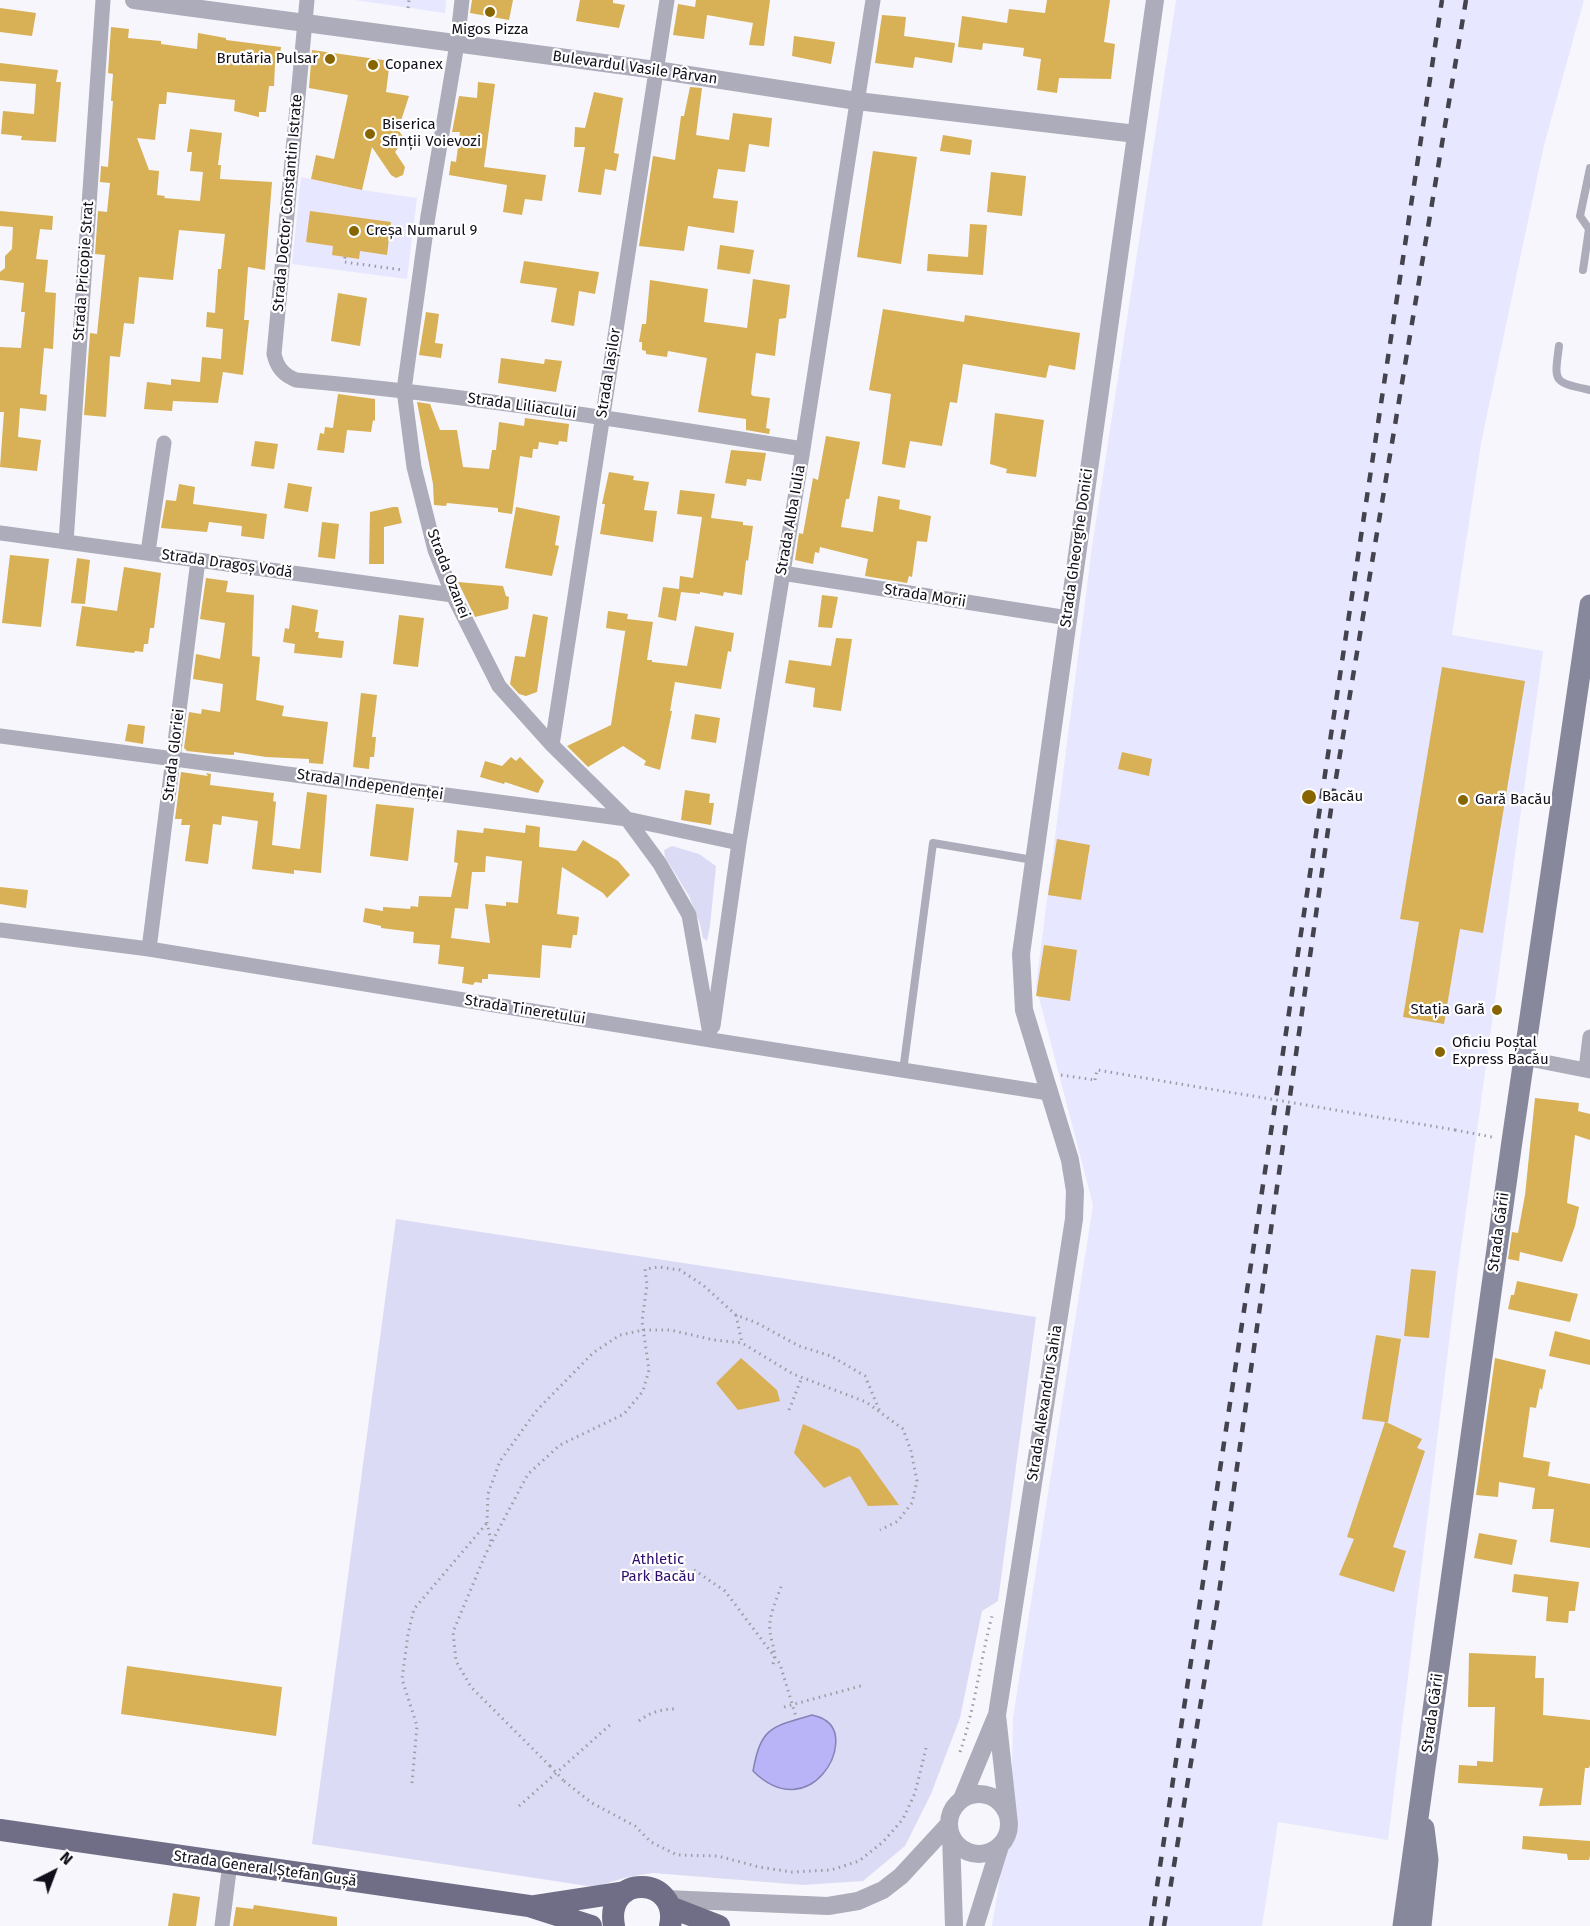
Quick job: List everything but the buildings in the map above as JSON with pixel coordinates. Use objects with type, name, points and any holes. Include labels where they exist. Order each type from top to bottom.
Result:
[{"type":"main road","name":"Strada Gării","points":[[1403,1926],[1512,1141],[1586,653],[1590,605]]},
{"type":"main road","points":[[1420,1806],[1428,1860],[1421,1926]]},
{"type":"main road","name":"Strada General Ștefan Gușă","points":[[0,1830],[530,1906],[591,1926]]},
{"type":"main road","name":"Strada General Ștefan Gușă","points":[[530,1906],[625,1892],[633,1888],[651,1888],[668,1910],[719,1926]]},
{"type":"main road","points":[[614,1926],[613,1907],[625,1892]]},
{"type":"street","name":"Strada Pricopie Strat","points":[[66,542],[103,0]]},
{"type":"street","name":"Bulevardul Vasile Pârvan","points":[[135,0],[656,70],[857,101],[1136,134]]},
{"type":"street","name":"Strada Doctor Constantin Istrate","points":[[279,369],[274,354],[307,0]]},
{"type":"street","name":"Strada Ozanei","points":[[462,0],[457,44],[428,216],[404,390],[414,467],[435,550],[453,595],[499,686],[552,745],[627,819],[660,864],[689,915],[711,1040]]},
{"type":"street","name":"Strada Iașilor","points":[[552,745],[667,0]]},
{"type":"street","name":"Strada Alba Iulia","points":[[711,1040],[739,843],[873,0]]},
{"type":"street","name":"Strada Gheorghe Donici","points":[[1049,1093],[1024,1010],[1021,954],[1155,0]]},
{"type":"street","name":"Strada Liliacului","points":[[279,369],[288,377],[296,380],[404,390],[602,416],[803,449]]},
{"type":"street","points":[[148,552],[164,443]]},
{"type":"street","name":"Strada Dragoș Vodă","points":[[0,533],[453,595]]},
{"type":"street","name":"Strada Gloriei","points":[[149,949],[198,560]]},
{"type":"street","name":"Strada Morii","points":[[782,573],[1068,618]]},
{"type":"street","name":"Strada Independenței","points":[[0,736],[627,819],[739,843]]},
{"type":"street","name":"Strada Tineretului","points":[[0,930],[149,949],[1049,1093]]},
{"type":"street","points":[[1524,1058],[1588,1070],[1590,1037]]},
{"type":"street","name":"Strada Alexandru Sahia","points":[[962,1799],[997,1715],[1074,1219],[1075,1191],[1070,1160],[1049,1093]]},
{"type":"street","name":"Strada Alexandru Sahia","points":[[997,1715],[1008,1815]]},
{"type":"street","points":[[954,1926],[950,1829],[954,1807],[962,1799],[972,1795],[987,1795],[1003,1805],[1008,1815],[1009,1825],[1007,1835],[1000,1846],[975,1926]]},
{"type":"street","points":[[950,1829],[963,1850],[973,1854],[992,1852],[1000,1846]]},
{"type":"street","points":[[668,1910],[828,1906],[858,1901],[883,1890],[901,1876],[950,1829]]},
{"type":"street","points":[[222,1926],[230,1863]]},
{"type":"lane","points":[[1583,270],[1589,229],[1580,216],[1590,168]]},
{"type":"lane","points":[[1559,346],[1556,374],[1559,381],[1566,385],[1590,390]]},
{"type":"lane","points":[[903,1071],[933,843],[1034,861]]},
{"type":"path","points":[[408,8],[409,0]]},
{"type":"path","points":[[345,257],[344,262],[408,270]]},
{"type":"path","points":[[1043,1072],[1095,1080],[1097,1070],[1512,1141]]},
{"type":"path","points":[[881,1414],[865,1376],[831,1356],[798,1346],[757,1323],[736,1315],[703,1285],[680,1270],[659,1267],[645,1269],[647,1286],[642,1321],[649,1370],[643,1391],[624,1414],[560,1445],[528,1474],[491,1543],[453,1632],[456,1661],[471,1687],[564,1781],[592,1803],[635,1826],[651,1842],[677,1855],[718,1856],[759,1867],[792,1872],[831,1870],[859,1861],[882,1842],[903,1819],[915,1793],[926,1748]]},
{"type":"path","points":[[736,1315],[742,1343]]},
{"type":"path","points":[[491,1543],[487,1523],[489,1494],[500,1461],[537,1410],[593,1353],[620,1335],[643,1330],[670,1330],[714,1340],[742,1343],[793,1374],[866,1402],[903,1430],[911,1451],[917,1481],[912,1503],[898,1521],[880,1530]]},
{"type":"path","points":[[789,1410],[802,1377]]},
{"type":"path","points":[[412,1782],[417,1726],[402,1679],[414,1609],[487,1523]]},
{"type":"path","points":[[694,1570],[725,1591],[780,1664],[796,1717]]},
{"type":"path","points":[[773,1664],[775,1658],[770,1630],[772,1613],[782,1584]]},
{"type":"path","points":[[959,1754],[970,1722],[981,1658],[994,1609],[1012,1611]]},
{"type":"path","points":[[784,1707],[864,1685]]},
{"type":"path","points":[[639,1721],[649,1713],[676,1709]]},
{"type":"path","points":[[519,1806],[610,1725]]},
{"type":"shaded area","points":[[355,0],[446,0],[445,13]]},
{"type":"shaded area","points":[[1176,0],[1584,0],[1544,145],[1481,443],[1452,635],[1543,651],[1458,1269],[1388,1840],[1278,1822],[1262,1926],[992,1926],[1011,1810],[1013,1718],[1093,1205],[1036,986],[1092,547]]},
{"type":"shaded area","name":"Creșa Numarul 9","points":[[301,177],[362,190],[417,198],[407,279],[292,264]]},
{"type":"shaded area","points":[[812,1715],[825,1720],[834,1730],[836,1744],[832,1760],[823,1774],[810,1785],[793,1789],[774,1786],[753,1771],[760,1745],[770,1731],[777,1726]]},
{"type":"green space","points":[[672,846],[699,854],[716,866],[707,941],[703,938],[689,896],[665,857],[664,850]]},
{"type":"green space","name":"Athletic Park Bacău","points":[[396,1219],[1036,1317],[998,1601],[982,1611],[960,1718],[931,1794],[905,1846],[863,1881],[803,1885],[653,1873],[628,1877],[594,1887],[312,1844]]},
{"type":"railway","points":[[1151,1926],[1442,0]]},
{"type":"railway","points":[[1164,1926],[1220,1586],[1332,802],[1466,0]]},
{"type":"place","name":"Migos Pizza","points":[[490,12]]},
{"type":"place","name":"Brutăria Pulsar","points":[[330,59]]},
{"type":"place","name":"Copanex","points":[[373,65]]},
{"type":"place","name":"Biserica Sfinții Voievozi","points":[[370,134]]},
{"type":"place","name":"Creșa Numarul 9","points":[[354,231]]},
{"type":"place","name":"Bacău","points":[[1309,797]]},
{"type":"place","name":"Gară Bacău","points":[[1463,800]]},
{"type":"place","name":"Stația Gară","points":[[1497,1010]]},
{"type":"place","name":"Oficiu Poștal Express Bacău","points":[[1440,1052]]}]
